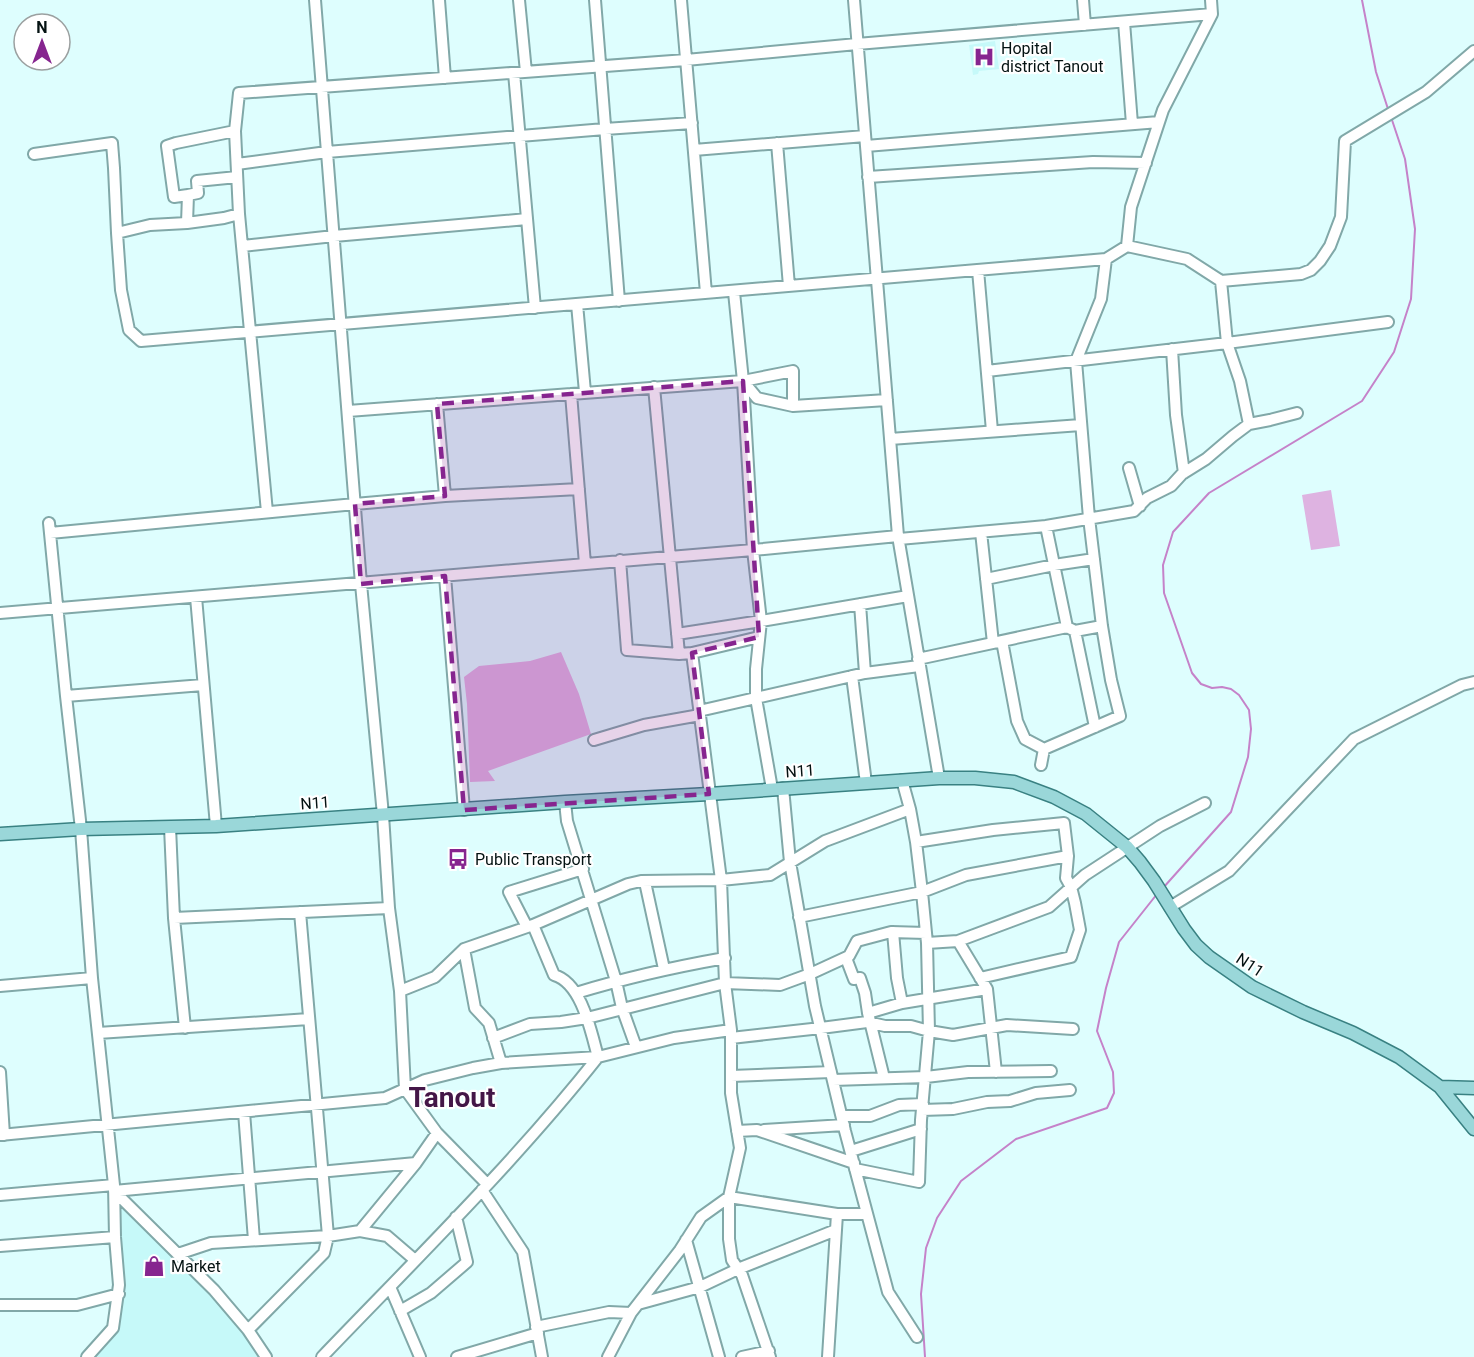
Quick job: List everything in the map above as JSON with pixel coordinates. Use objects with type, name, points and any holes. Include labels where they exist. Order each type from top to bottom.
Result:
[{"type":"main road","name":"N11","points":[[0,834],[81,829],[216,826],[939,778],[975,778],[1014,782],[1054,797],[1086,814],[1127,847],[1154,881],[1196,945],[1209,957],[1252,987],[1353,1033],[1399,1057],[1440,1087],[1474,1129]]},
{"type":"main road","points":[[1440,1087],[1474,1088]]},
{"type":"street","points":[[315,0],[361,584],[384,815],[389,908],[400,991],[405,1089],[437,1133],[484,1187],[523,1252],[542,1357]]},
{"type":"street","points":[[439,0],[445,78]]},
{"type":"street","points":[[519,0],[520,137],[535,308]]},
{"type":"street","points":[[595,0],[619,301]]},
{"type":"street","points":[[681,0],[706,293]]},
{"type":"street","points":[[854,0],[899,537],[939,778]]},
{"type":"street","points":[[1083,0],[1085,25]]},
{"type":"street","points":[[1127,246],[1131,207],[1163,110],[1212,14],[1211,0]]},
{"type":"street","points":[[267,512],[239,214],[235,131],[239,93],[686,60],[1212,14]]},
{"type":"street","points":[[1124,22],[1132,124]]},
{"type":"street","points":[[34,153],[112,143],[121,290],[129,330],[141,341],[1106,259],[1127,246],[1187,259],[1221,281],[1301,274],[1311,270],[1330,246],[1341,217],[1345,141],[1426,92],[1474,51]]},
{"type":"street","points":[[694,150],[777,143],[866,141],[1159,122]]},
{"type":"street","points":[[237,164],[327,152],[692,123]]},
{"type":"street","points":[[235,131],[168,146],[174,197],[198,193],[197,181],[237,177]]},
{"type":"street","points":[[777,143],[789,286]]},
{"type":"street","points":[[868,177],[1094,162],[1146,163]]},
{"type":"street","points":[[187,223],[188,195]]},
{"type":"street","points":[[117,233],[150,225],[187,223],[239,214]]},
{"type":"street","points":[[243,246],[527,219]]},
{"type":"street","points":[[1044,749],[1120,716],[1102,626],[1089,518],[1077,361],[1101,299],[1106,259]]},
{"type":"street","points":[[978,270],[992,431]]},
{"type":"street","points":[[1221,281],[1227,343],[1240,381],[1248,424]]},
{"type":"street","points":[[734,292],[760,621],[756,698],[777,789],[821,1028],[850,1151],[888,1292],[917,1337]]},
{"type":"street","points":[[577,304],[585,392]]},
{"type":"street","points":[[987,371],[1388,322]]},
{"type":"street","points":[[1172,350],[1176,415],[1184,473]]},
{"type":"street","points":[[348,411],[742,381],[793,370],[793,406]]},
{"type":"street","points":[[742,381],[757,398],[793,406],[887,400]]},
{"type":"street","points":[[654,387],[679,654]]},
{"type":"street","points":[[571,394],[585,564]]},
{"type":"street","points":[[436,404],[445,496]]},
{"type":"street","points":[[0,613],[1046,526],[1134,511],[1147,498],[1171,486],[1184,473],[1206,459],[1248,424],[1297,412]]},
{"type":"street","points":[[890,439],[1081,424]]},
{"type":"street","points":[[1129,468],[1140,506]]},
{"type":"street","points":[[87,1357],[113,1328],[119,1294],[109,1125],[92,978],[81,829],[50,528],[445,496],[579,489]]},
{"type":"street","points":[[1046,526],[1095,727]]},
{"type":"street","points":[[981,532],[986,579],[997,642],[1017,721],[1025,739],[1044,749]]},
{"type":"street","points":[[986,579],[1094,559]]},
{"type":"street","points":[[620,561],[627,650],[692,653],[759,637]]},
{"type":"street","points":[[445,576],[464,810]]},
{"type":"street","points":[[677,634],[908,596]]},
{"type":"street","points":[[196,597],[216,826]]},
{"type":"street","points":[[860,604],[866,673]]},
{"type":"street","points":[[594,740],[644,725],[997,642],[1102,626]]},
{"type":"street","points":[[692,653],[721,880],[725,983],[731,1034],[731,1093],[740,1149],[729,1197],[729,1239],[732,1260],[742,1275],[769,1354],[742,1357]]},
{"type":"street","points":[[852,676],[867,783]]},
{"type":"street","points":[[1167,902],[1229,871],[1354,739],[1474,682]]},
{"type":"street","points":[[66,696],[203,685]]},
{"type":"street","points":[[1041,765],[1044,749]]},
{"type":"street","points":[[757,1130],[854,1166],[919,1182],[922,1107],[929,1031],[926,938],[916,842],[902,780]]},
{"type":"street","points":[[566,802],[567,821],[616,981],[622,1008],[636,1047]]},
{"type":"street","points":[[493,1038],[530,1024],[587,1018],[725,983],[780,985],[846,958],[856,941],[893,932],[958,941],[1049,907],[1085,875],[1127,847],[1160,826],[1205,803]]},
{"type":"street","points":[[400,991],[435,977],[464,950],[530,926],[628,884],[721,880],[770,875],[825,841],[910,808]]},
{"type":"street","points":[[916,842],[993,830],[1064,823],[1068,856],[1066,878],[1071,887],[1080,930],[1071,957],[980,978]]},
{"type":"street","points":[[170,827],[174,918],[185,1028]]},
{"type":"street","points":[[799,917],[922,892],[966,875],[1068,856]]},
{"type":"street","points":[[583,869],[509,892],[530,926],[554,975],[560,977],[576,993],[587,1018],[598,1057]]},
{"type":"street","points":[[645,882],[664,969]]},
{"type":"street","points":[[174,918],[389,908]]},
{"type":"street","points":[[248,1330],[324,1253],[328,1236],[300,912]]},
{"type":"street","points":[[893,932],[902,1004]]},
{"type":"street","points":[[958,941],[987,989],[996,1072]]},
{"type":"street","points":[[464,950],[475,1008],[489,1023],[501,1063]]},
{"type":"street","points":[[576,993],[664,969],[725,958]]},
{"type":"street","points":[[846,958],[854,979],[860,978],[865,993],[884,1078]]},
{"type":"street","points":[[0,986],[92,978]]},
{"type":"street","points":[[0,1072],[2,1135],[385,1098],[425,1080],[472,1068],[501,1063],[598,1057],[674,1038],[821,1028],[867,1022],[870,1018],[902,1004],[987,989]]},
{"type":"street","points":[[870,1018],[885,1026],[911,1026],[953,1035],[1007,1025],[1073,1029]]},
{"type":"street","points":[[98,1033],[309,1019]]},
{"type":"street","points":[[322,1357],[565,1099],[598,1057]]},
{"type":"street","points":[[731,1076],[884,1078],[926,1077],[968,1072],[1051,1071]]},
{"type":"street","points":[[737,1131],[843,1121],[870,1116],[899,1105],[953,1108],[1070,1090]]},
{"type":"street","points":[[244,1112],[254,1240]]},
{"type":"street","points":[[850,1151],[921,1129]]},
{"type":"street","points":[[360,1231],[416,1163],[437,1133]]},
{"type":"street","points":[[0,1195],[249,1178],[416,1163]]},
{"type":"street","points":[[114,1188],[214,1290],[248,1330],[266,1357]]},
{"type":"street","points":[[608,1357],[634,1308],[701,1217],[729,1197],[837,1214],[867,1214]]},
{"type":"street","points":[[828,1357],[837,1214]]},
{"type":"street","points":[[400,1311],[431,1293],[467,1262],[456,1217]]},
{"type":"street","points":[[457,1357],[537,1330],[634,1308],[700,1287],[738,1269],[836,1230]]},
{"type":"street","points":[[178,1254],[211,1243],[328,1236],[360,1231],[387,1236],[415,1260]]},
{"type":"street","points":[[0,1246],[115,1237]]},
{"type":"street","points":[[686,1240],[719,1357]]},
{"type":"street","points":[[390,1287],[420,1357]]},
{"type":"street","points":[[0,1305],[77,1305],[119,1294]]},
{"type":"highlighted area","points":[[743,381],[759,637],[692,653],[709,794],[464,810],[445,576],[361,584],[355,504],[445,496],[437,404]]},
{"type":"shaded area","name":"Hopital district Tanout","points":[[995,41],[999,69],[979,71],[978,74],[973,75],[969,45]]},
{"type":"shaded area","points":[[1331,490],[1340,546],[1311,550],[1302,495]]},
{"type":"shaded area","points":[[561,652],[579,694],[591,734],[488,771],[495,781],[470,782],[464,677],[479,666],[530,661]]},
{"type":"shaded area","name":"Market","points":[[117,1195],[217,1292],[263,1357],[85,1357],[113,1328]]},
{"type":"waterway","points":[[1362,0],[1376,72],[1388,109]]},
{"type":"waterway","points":[[1163,888],[1231,812],[1248,757],[1251,729],[1249,710],[1239,695],[1231,689],[1212,688],[1201,684],[1192,673],[1164,593],[1163,565],[1173,532],[1209,493],[1362,401],[1394,352],[1411,299],[1415,229],[1405,159],[1391,117]]},
{"type":"waterway","points":[[925,1357],[921,1294],[926,1248],[937,1218],[961,1181],[1016,1139],[1107,1108],[1114,1093],[1113,1072],[1097,1031],[1106,988],[1119,942],[1157,894]]},
{"type":"place","name":"Hopital district Tanout","points":[[984,57]]},
{"type":"place","name":"Public Transport","points":[[458,859]]},
{"type":"place","name":"Market","points":[[154,1266]]},
{"type":"district","name":"Tanout","points":[[452,1097]]}]
